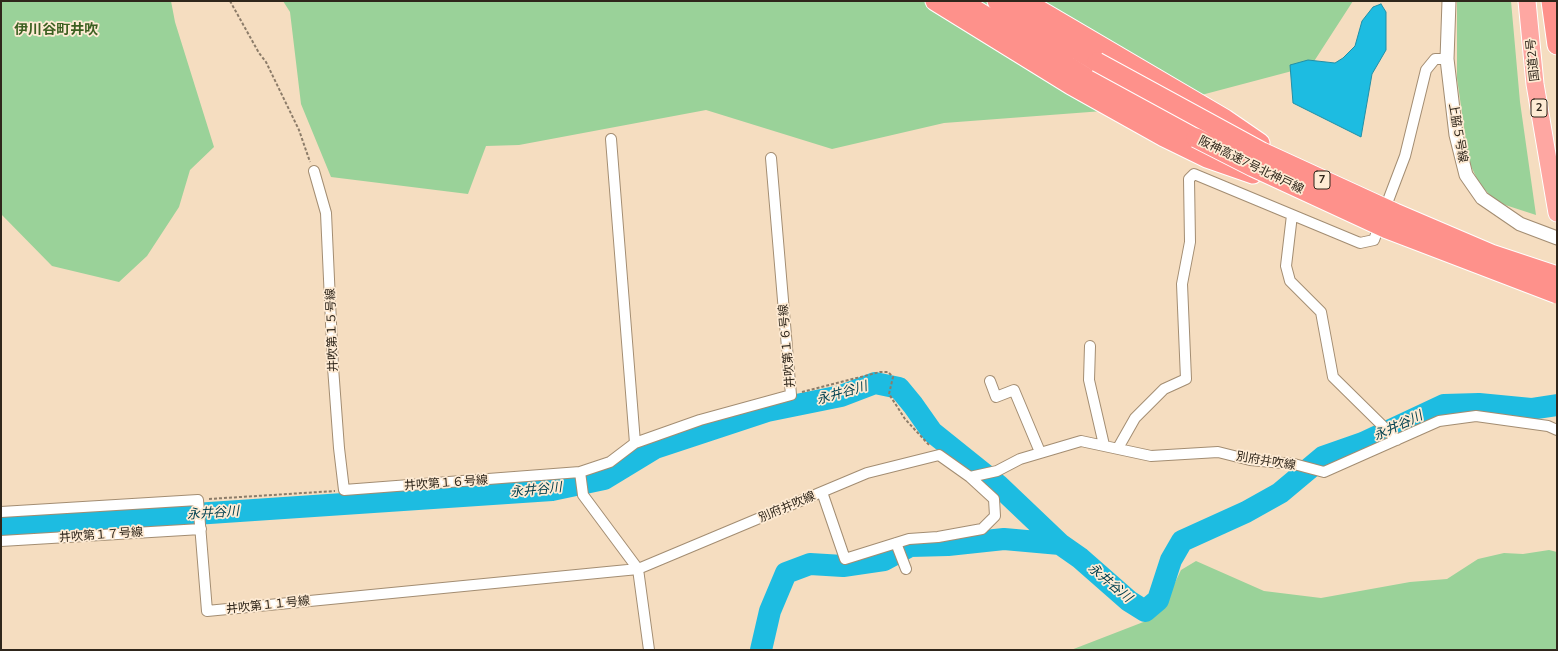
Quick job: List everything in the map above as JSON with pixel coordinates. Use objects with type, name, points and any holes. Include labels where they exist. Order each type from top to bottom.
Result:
[{"type":"highway","points":[[935,1],[1071,85],[1164,137],[1207,158],[1332,202],[1457,253],[1557,290]]},
{"type":"highway","name":"阪神高速7号北神戸線","points":[[961,1],[1087,78],[1196,138],[1253,167],[1387,229],[1557,294]]},
{"type":"highway","name":"阪神高速7号北神戸線","points":[[997,1],[1097,62],[1262,152],[1394,213],[1491,254],[1557,276]]},
{"type":"highway","points":[[1024,1],[1225,119],[1336,191],[1387,216],[1459,246],[1557,281]]},
{"type":"highway","name":"国道2号","points":[[1527,1],[1535,84],[1557,214]]},
{"type":"highway","points":[[1551,1],[1557,45]]},
{"type":"street","name":"上脇５号線","points":[[1449,1],[1447,59],[1456,135],[1466,175],[1482,198],[1520,224],[1557,238]]},
{"type":"street","points":[[1386,206],[1405,156],[1426,70],[1435,59],[1447,59]]},
{"type":"street","points":[[611,139],[634,443]]},
{"type":"street","name":"井吹第１６号線","points":[[344,490],[580,475],[610,462],[634,443],[700,420],[791,395],[771,158]]},
{"type":"street","name":"井吹第１５号線","points":[[314,171],[326,213],[333,367],[339,448],[344,490]]},
{"type":"street","points":[[1118,448],[1135,418],[1164,389],[1186,379],[1182,284],[1190,242],[1189,179],[1194,174],[1360,243],[1374,240],[1380,222]]},
{"type":"street","points":[[1292,214],[1286,266],[1290,281],[1321,312],[1333,376],[1395,438]]},
{"type":"street","points":[[1090,346],[1089,380],[1104,445]]},
{"type":"street","points":[[990,381],[996,397],[1014,390],[1040,452]]},
{"type":"street","name":"別府井吹線","points":[[970,477],[997,471],[1020,459],[1081,441],[1151,456],[1218,452],[1250,460],[1294,464],[1324,472],[1395,438],[1439,421],[1476,416],[1548,426],[1557,430]]},
{"type":"street","points":[[822,492],[845,559],[899,549],[909,539],[938,537],[982,529],[995,516],[994,499],[970,477],[939,456]]},
{"type":"street","name":"別府井吹線","points":[[638,569],[867,473],[939,456]]},
{"type":"street","points":[[580,475],[583,495],[638,569],[649,650]]},
{"type":"street","points":[[1,512],[198,503]]},
{"type":"street","name":"井吹第１１号線","points":[[198,503],[207,611],[638,569]]},
{"type":"street","name":"井吹第１７号線","points":[[1,542],[200,526]]},
{"type":"street","points":[[899,549],[906,569]]},
{"type":"path","points":[[230,1],[266,62],[299,130],[314,171]]},
{"type":"path","points":[[791,395],[880,372],[888,372],[893,377],[889,394],[905,419],[939,456]]},
{"type":"path","points":[[198,503],[344,490]]},
{"type":"green space","points":[[1,1],[171,1],[175,22],[214,147],[190,170],[179,207],[147,256],[119,282],[52,266],[1,214]]},
{"type":"green space","points":[[283,1],[1353,1],[1311,66],[1156,107],[944,123],[832,149],[706,110],[519,145],[486,146],[468,194],[331,177],[301,104],[290,12]]},
{"type":"green space","points":[[1457,1],[1511,1],[1520,102],[1536,215],[1496,202],[1479,183],[1469,162],[1457,78]]},
{"type":"green space","points":[[1549,550],[1557,552],[1557,650],[1071,650],[1146,621],[1169,595],[1181,570],[1196,561],[1264,591],[1321,598],[1410,582],[1447,579],[1478,559],[1504,553],[1523,554]]},
{"type":"water","points":[[1381,4],[1386,12],[1386,50],[1372,74],[1361,137],[1293,103],[1290,65],[1308,60],[1335,63],[1343,58],[1355,46],[1362,21],[1373,7]]},
{"type":"waterway","name":"永井谷川","points":[[1,527],[552,490],[604,479],[655,448],[767,411],[841,396],[875,383],[899,388],[932,432],[998,485],[1060,544],[1080,558],[1129,601],[1145,611],[1158,600],[1171,560],[1182,541],[1246,512],[1280,493],[1323,457],[1363,443],[1444,405],[1479,404],[1531,409],[1557,405]]},
{"type":"waterway","points":[[761,650],[770,611],[786,573],[810,564],[843,566],[884,560],[910,546],[948,545],[1004,539],[1060,544]]},
{"type":"district","name":"伊川谷町井吹","points":[[56,30]]}]
